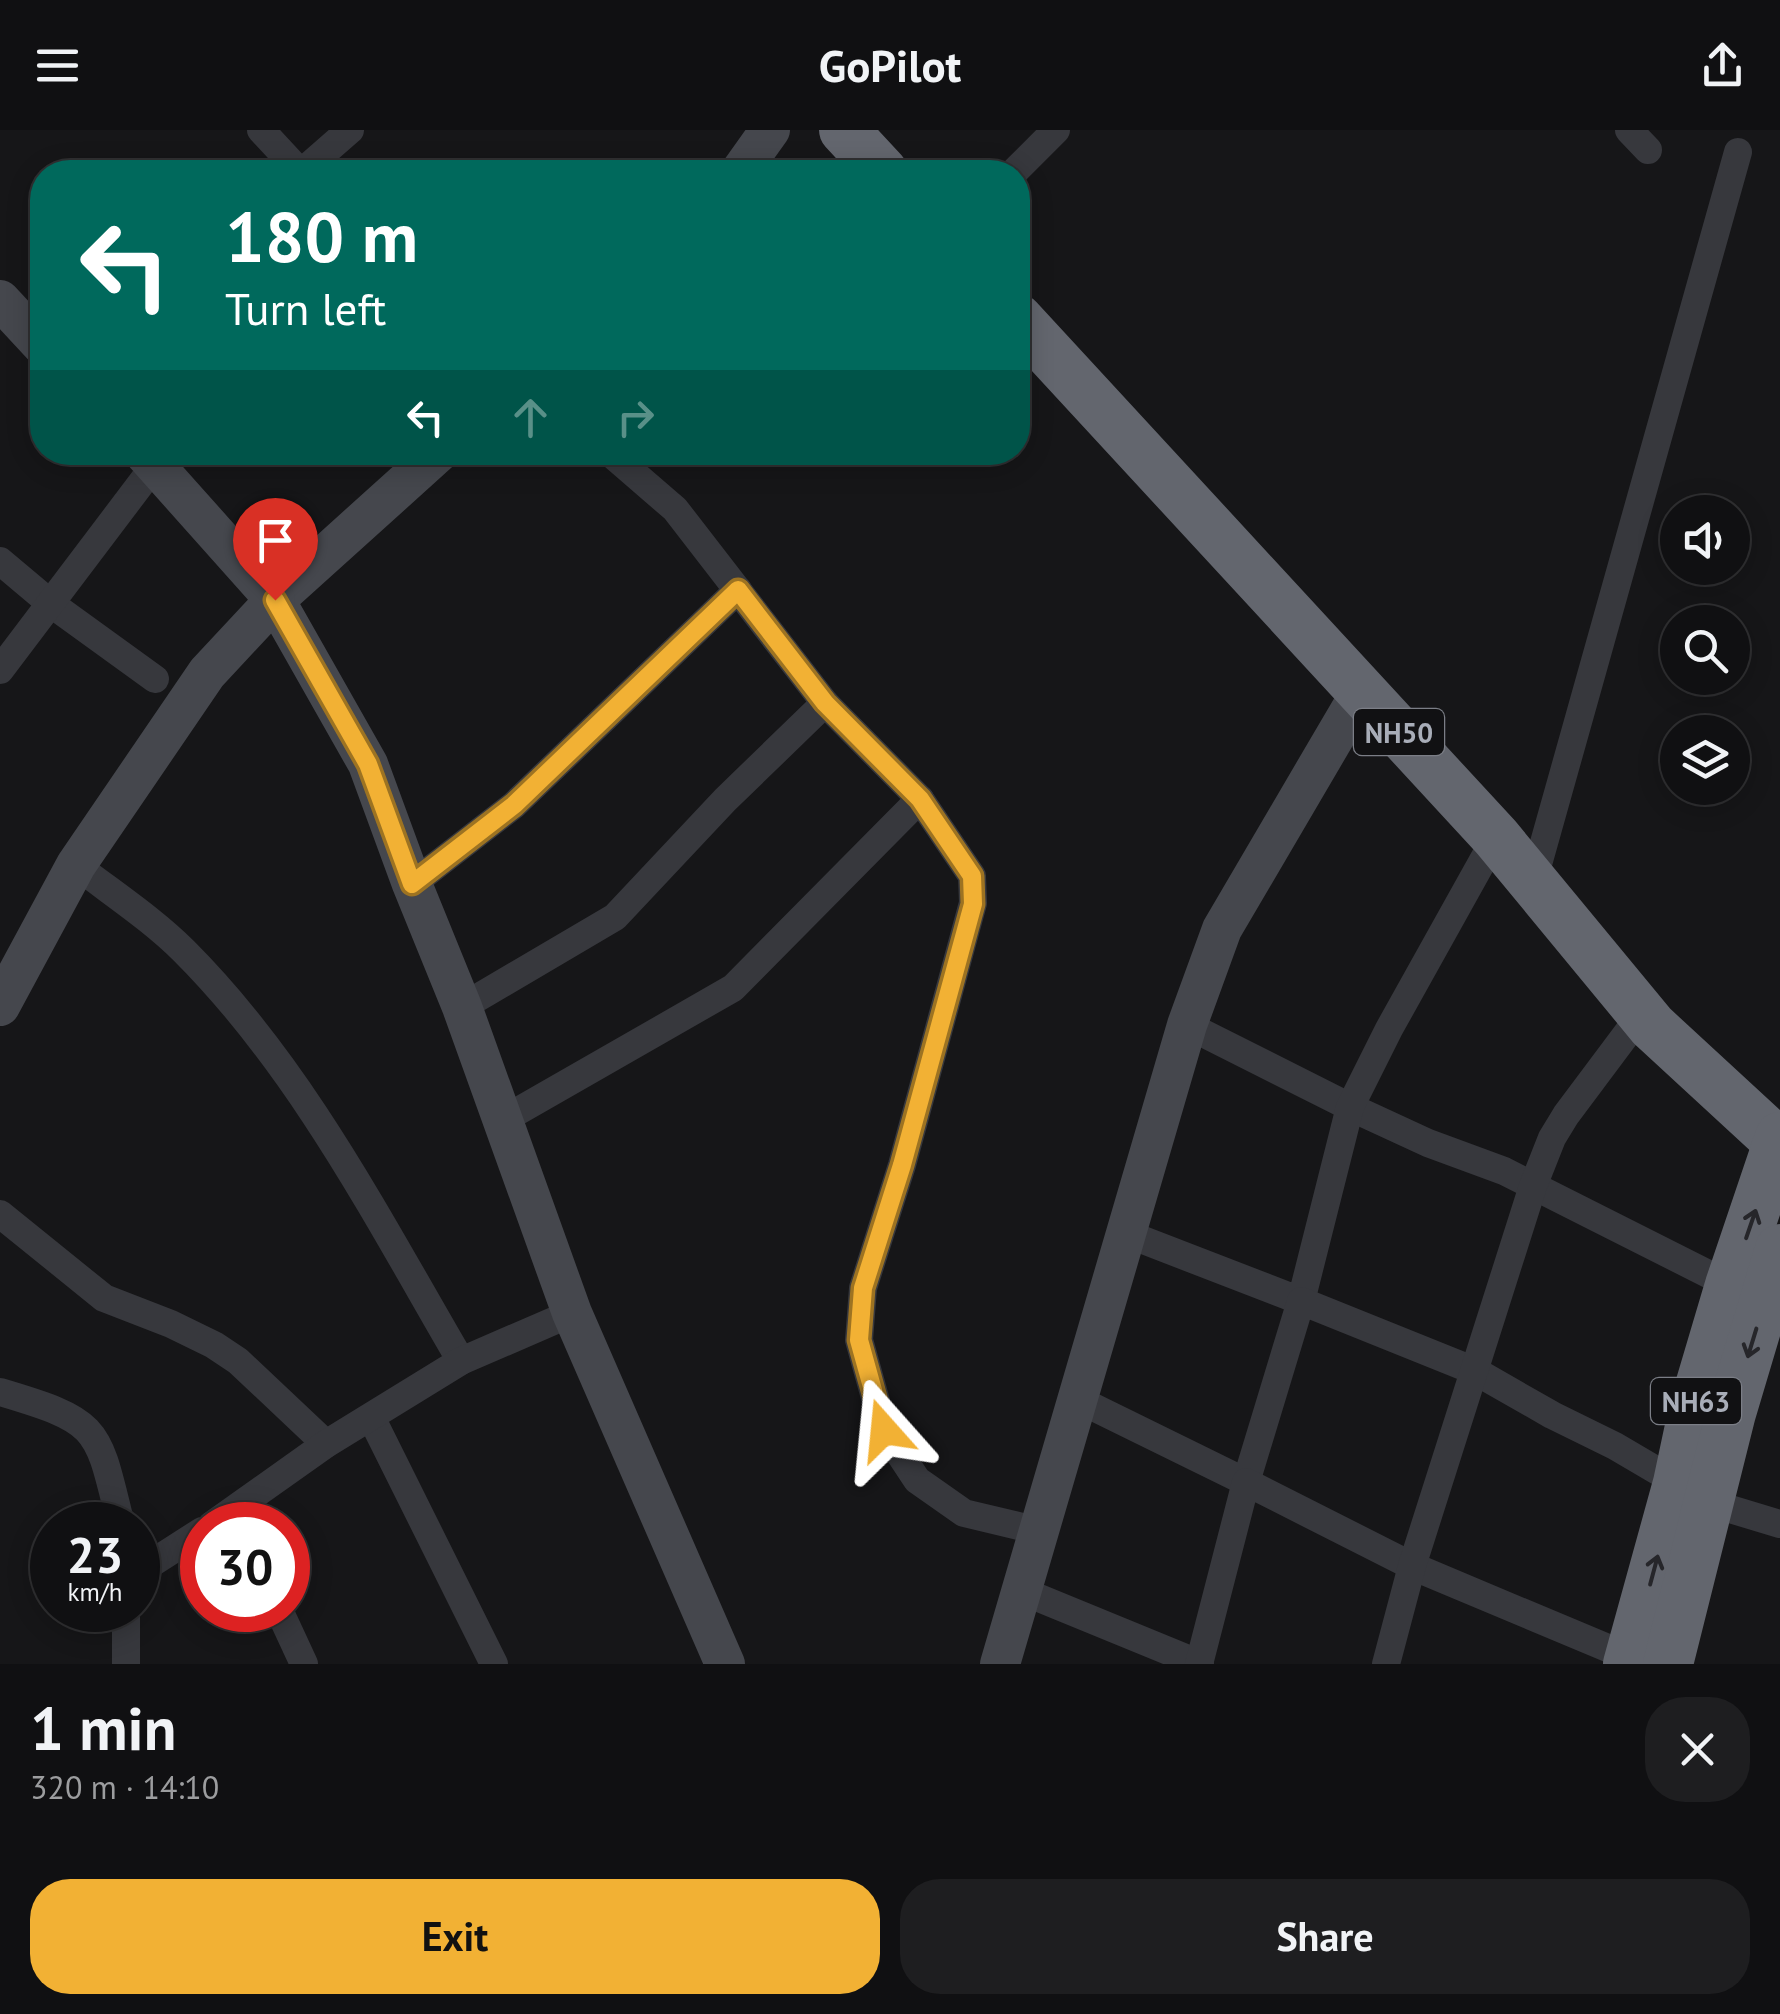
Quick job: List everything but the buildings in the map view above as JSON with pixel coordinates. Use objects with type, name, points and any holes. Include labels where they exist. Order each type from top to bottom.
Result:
[{"type":"highway","points":[[844,130],[872,160]]},
{"type":"highway","name":"NH50","points":[[1030,331],[1496,837],[1652,1026],[1780,1141]]},
{"type":"highway","name":"NH63","points":[[1694,1493],[1695,1403],[1780,1141]]},
{"type":"highway","name":"NH63","points":[[1642,1662],[1694,1493],[1731,1412],[1780,1250]]},
{"type":"street","points":[[261,130],[290,160]]},
{"type":"street","points":[[315,160],[350,130]]},
{"type":"street","points":[[749,160],[770,130]]},
{"type":"street","points":[[1026,160],[1056,130]]},
{"type":"street","points":[[1533,882],[1738,152]]},
{"type":"street","points":[[0,300],[30,332]]},
{"type":"street","points":[[0,670],[145,465]]},
{"type":"street","points":[[154,465],[275,600],[368,764],[462,1007],[572,1313],[725,1664]]},
{"type":"street","points":[[0,1006],[76,866],[207,672],[275,600],[425,465]]},
{"type":"street","points":[[624,465],[676,510],[825,703],[920,799],[972,876],[973,904],[902,1165],[863,1288],[859,1340],[884,1430],[917,1480],[964,1513],[1040,1531]]},
{"type":"street","points":[[0,561],[50,603],[155,679]]},
{"type":"street","points":[[412,884],[514,805],[738,590]]},
{"type":"street","points":[[1000,1664],[1187,1025],[1222,929],[1361,692]]},
{"type":"street","points":[[462,1007],[616,917],[725,800],[825,703]]},
{"type":"street","points":[[501,1120],[733,988],[920,799]]},
{"type":"street","points":[[1022,1591],[1200,1664],[1350,1107],[1388,1029],[1496,837]]},
{"type":"street","points":[[76,866],[182,949],[241,1016],[316,1114],[461,1361]]},
{"type":"street","points":[[1386,1664],[1412,1566],[1533,1186],[1552,1138],[1566,1115],[1643,1012]]},
{"type":"street","points":[[1187,1025],[1350,1107],[1533,1186],[1730,1286]]},
{"type":"street","points":[[0,1214],[104,1298],[214,1345],[238,1362],[326,1444]]},
{"type":"street","points":[[1125,1233],[1474,1371],[1694,1493],[1780,1524]]},
{"type":"street","points":[[252,1502],[326,1444],[461,1361],[572,1313]]},
{"type":"street","points":[[0,1392],[71,1416],[93,1434],[103,1452],[115,1502]]},
{"type":"street","points":[[1078,1399],[1412,1566],[1642,1662]]},
{"type":"street","points":[[371,1417],[494,1664]]},
{"type":"street","points":[[126,1632],[126,1664]]},
{"type":"street","points":[[289,1632],[304,1664]]},
{"type":"route","points":[[275,600],[368,764],[412,884],[514,805],[738,590],[825,703],[920,799],[972,876],[973,904],[902,1165],[863,1288],[859,1340],[884,1430]]}]
